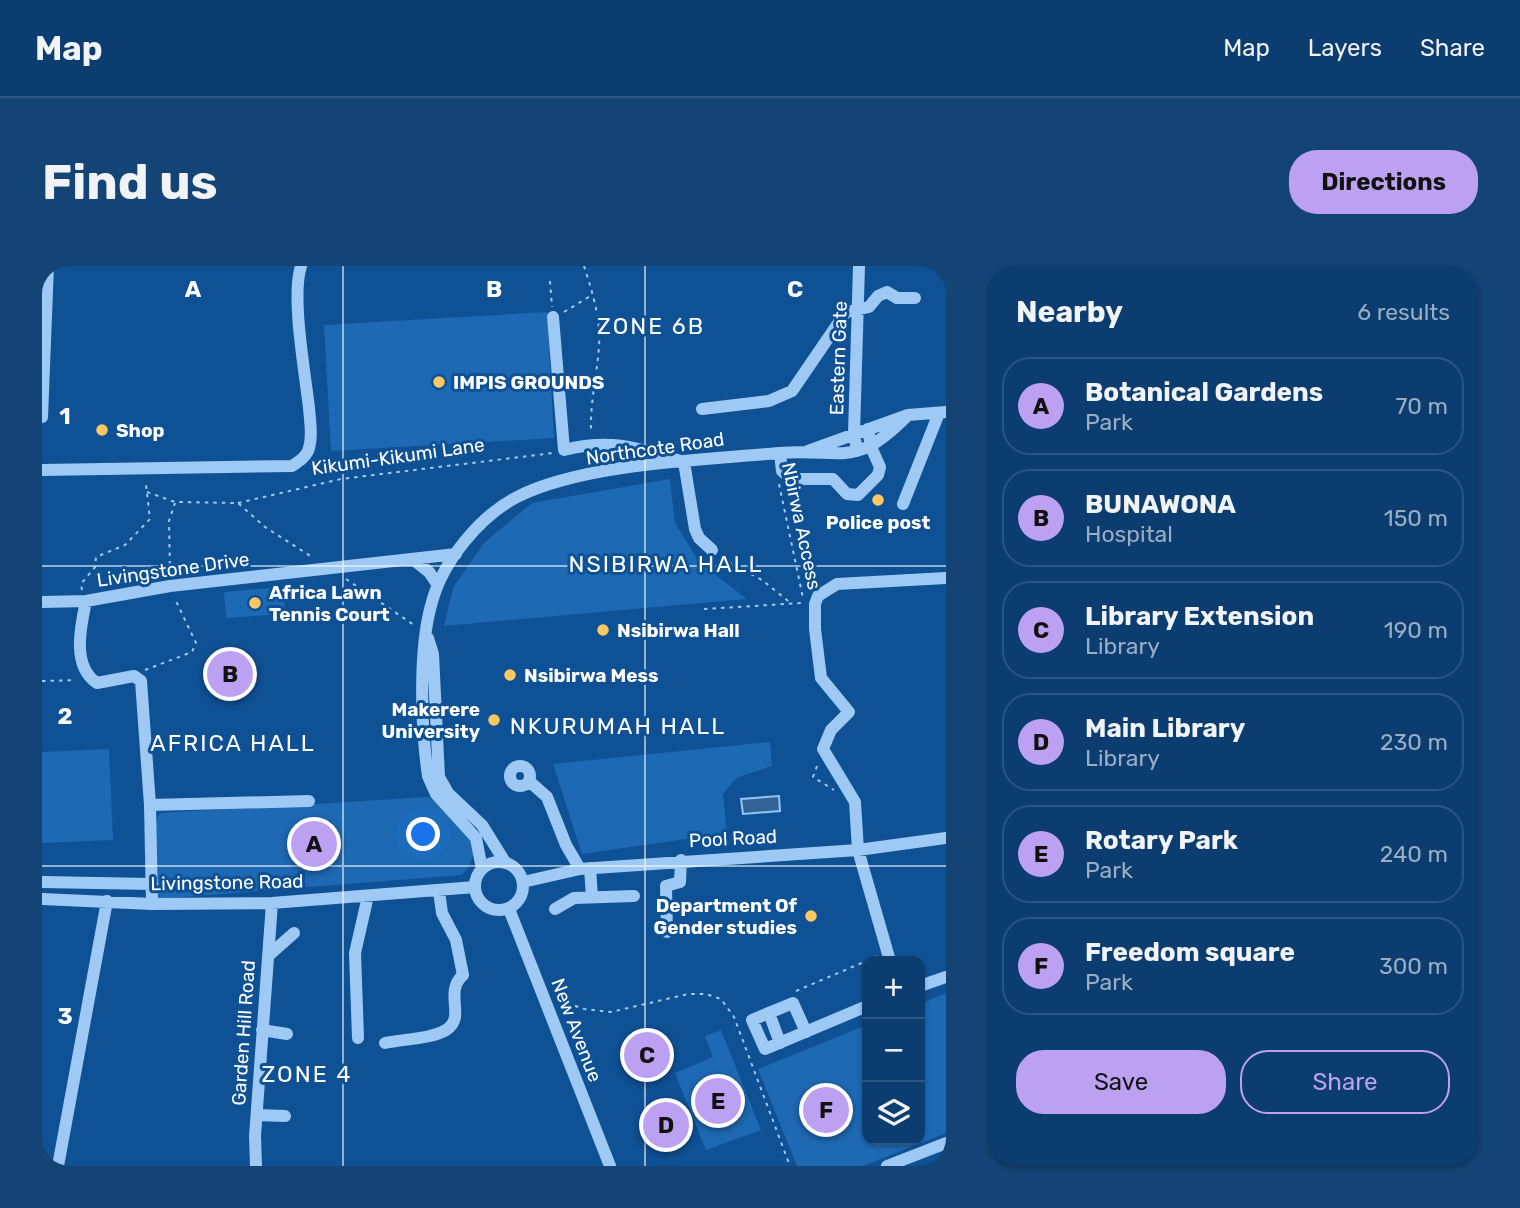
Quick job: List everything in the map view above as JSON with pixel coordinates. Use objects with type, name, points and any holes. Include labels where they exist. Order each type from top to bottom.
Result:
[{"type":"street","points":[[42,417],[48,266]]},
{"type":"street","points":[[42,463],[42,470],[292,466],[301,460],[308,450],[310,421],[300,316],[298,275],[301,266]]},
{"type":"street","name":"Eastern Gate","points":[[857,451],[854,433],[859,266]]},
{"type":"street","points":[[702,410],[769,401],[792,391],[846,312],[859,307],[869,307],[878,296],[887,292],[897,298],[915,298]]},
{"type":"street","points":[[553,317],[564,450],[592,443],[624,444],[684,462],[695,529],[699,538],[712,550]]},
{"type":"street","points":[[904,505],[942,413]]},
{"type":"street","name":"Northcote Road","points":[[804,452],[908,415],[942,413]]},
{"type":"street","name":"Northcote Road","points":[[482,869],[476,838],[436,794],[428,776],[423,679],[432,602],[438,585],[456,554],[488,517],[518,496],[635,467],[780,453],[804,452],[833,456],[857,451],[871,447],[908,415]]},
{"type":"street","points":[[780,453],[782,471],[792,479],[833,479],[847,494],[858,495],[879,471],[868,429]]},
{"type":"street","name":"Livingstone Drive","points":[[93,680],[85,668],[79,635],[86,601],[170,586],[456,554]]},
{"type":"street","points":[[414,559],[429,572],[438,585]]},
{"type":"street","points":[[888,956],[858,850],[855,802],[823,749],[831,730],[849,712],[821,678],[815,604],[823,591],[836,584],[946,578]]},
{"type":"street","points":[[42,602],[86,601]]},
{"type":"street","name":"Northcote Road","points":[[427,635],[433,654],[439,777],[449,793],[482,825],[505,862]]},
{"type":"street","points":[[93,680],[105,682],[134,676],[141,681],[150,805],[152,904]]},
{"type":"street","points":[[529,781],[547,797],[566,845],[585,869],[592,897]]},
{"type":"street","points":[[150,805],[309,800]]},
{"type":"street","name":"Pool Road","points":[[523,883],[585,869],[681,860],[858,850],[946,838]]},
{"type":"street","points":[[667,932],[665,889],[667,884],[681,880],[681,860]]},
{"type":"street","points":[[493,862],[505,862],[519,872],[523,883],[519,901],[509,908],[494,910],[484,906],[475,887],[482,869],[493,862]]},
{"type":"street","points":[[42,882],[152,884]]},
{"type":"street","name":"Livingstone Road","points":[[42,899],[152,904],[272,903],[475,887]]},
{"type":"street","points":[[385,1043],[445,1031],[456,1015],[452,991],[463,975],[456,940],[442,913],[439,891]]},
{"type":"street","points":[[358,1038],[355,953],[368,896]]},
{"type":"street","points":[[555,909],[574,898],[634,896]]},
{"type":"street","points":[[58,1166],[107,901]]},
{"type":"street","name":"Garden Hill Road","points":[[256,1166],[262,1030],[272,903]]},
{"type":"street","name":"New Avenue","points":[[509,908],[610,1166]]},
{"type":"street","points":[[268,956],[294,933]]},
{"type":"street","points":[[925,984],[946,977]]},
{"type":"street","points":[[806,1032],[794,1004],[752,1022],[763,1048],[806,1032],[862,1008]]},
{"type":"street","points":[[769,1013],[780,1042]]},
{"type":"street","points":[[262,1030],[287,1034]]},
{"type":"street","points":[[257,1115],[285,1116]]},
{"type":"street","points":[[887,1166],[946,1143]]},
{"type":"path","points":[[584,266],[593,295],[599,344],[590,406],[592,443]]},
{"type":"path","points":[[550,281],[553,317],[593,295]]},
{"type":"path","name":"Kikumi-Kikumi Lane","points":[[147,492],[175,502],[238,503],[341,480],[547,455],[564,450]]},
{"type":"path","name":"Nbirwa Access","points":[[779,481],[804,603],[792,604]]},
{"type":"path","points":[[86,601],[81,584],[95,567],[96,557],[125,545],[150,519],[146,485]]},
{"type":"path","points":[[134,676],[156,664],[192,652],[196,643],[170,586],[169,521],[175,502]]},
{"type":"path","points":[[238,503],[265,527],[313,558]]},
{"type":"path","points":[[712,550],[727,562],[762,580],[792,604]]},
{"type":"path","points":[[332,569],[427,635]]},
{"type":"path","points":[[704,609],[792,604]]},
{"type":"path","points":[[42,681],[93,680]]},
{"type":"path","points":[[785,996],[862,967]]},
{"type":"path","points":[[543,995],[604,1012],[688,994],[706,994],[721,999],[734,1017],[790,1166]]},
{"type":"shaded area","name":"IMPIS GROUNDS","points":[[547,312],[554,438],[331,451],[324,325]]},
{"type":"shaded area","points":[[670,479],[675,523],[699,562],[747,599],[444,626],[453,588],[484,543],[532,503]]},
{"type":"shaded area","name":"Africa Lawn Tennis Court","points":[[283,587],[285,614],[226,618],[224,592]]},
{"type":"shaded area","points":[[770,742],[772,766],[736,778],[723,794],[727,833],[582,854],[553,764]]},
{"type":"shaded area","points":[[109,749],[113,840],[42,843],[42,752]]},
{"type":"shaded area","points":[[779,796],[780,811],[743,814],[741,799]]},
{"type":"shaded area","points":[[429,797],[460,821],[473,840],[471,862],[462,875],[156,899],[153,825],[160,813]]},
{"type":"shaded area","points":[[946,993],[946,1133],[925,1141],[925,1019],[925,1002]]},
{"type":"shaded area","points":[[862,1027],[862,1145],[916,1145],[863,1166],[797,1166],[758,1069]]},
{"type":"shaded area","points":[[721,1030],[761,1130],[706,1150],[675,1073],[713,1057],[705,1036]]},
{"type":"place","name":"IMPIS GROUNDS","points":[[439,382]]},
{"type":"place","name":"Shop","points":[[102,430]]},
{"type":"place","name":"Police post","points":[[878,500]]},
{"type":"place","name":"Africa Lawn Tennis Court","points":[[255,603]]},
{"type":"place","name":"Nsibirwa Hall","points":[[603,630]]},
{"type":"place","name":"BUNAWONA","points":[[230,674]]},
{"type":"place","name":"Nsibirwa Mess","points":[[510,675]]},
{"type":"place","name":"Makerere University","points":[[494,720]]},
{"type":"place","name":"Botanical Gardens","points":[[314,844]]},
{"type":"place","name":"Department Of Gender studies","points":[[811,916]]},
{"type":"place","name":"Library Extension","points":[[647,1055]]},
{"type":"place","name":"Rotary Park","points":[[718,1101]]},
{"type":"place","name":"Freedom square","points":[[826,1110]]},
{"type":"place","name":"Main Library","points":[[666,1125]]},
{"type":"district","name":"ZONE 6B","points":[[651,326]]},
{"type":"district","name":"NSIBIRWA HALL","points":[[666,564]]},
{"type":"district","name":"NKURUMAH HALL","points":[[618,726]]},
{"type":"district","name":"AFRICA HALL","points":[[233,743]]},
{"type":"district","name":"ZONE 4","points":[[307,1074]]}]
